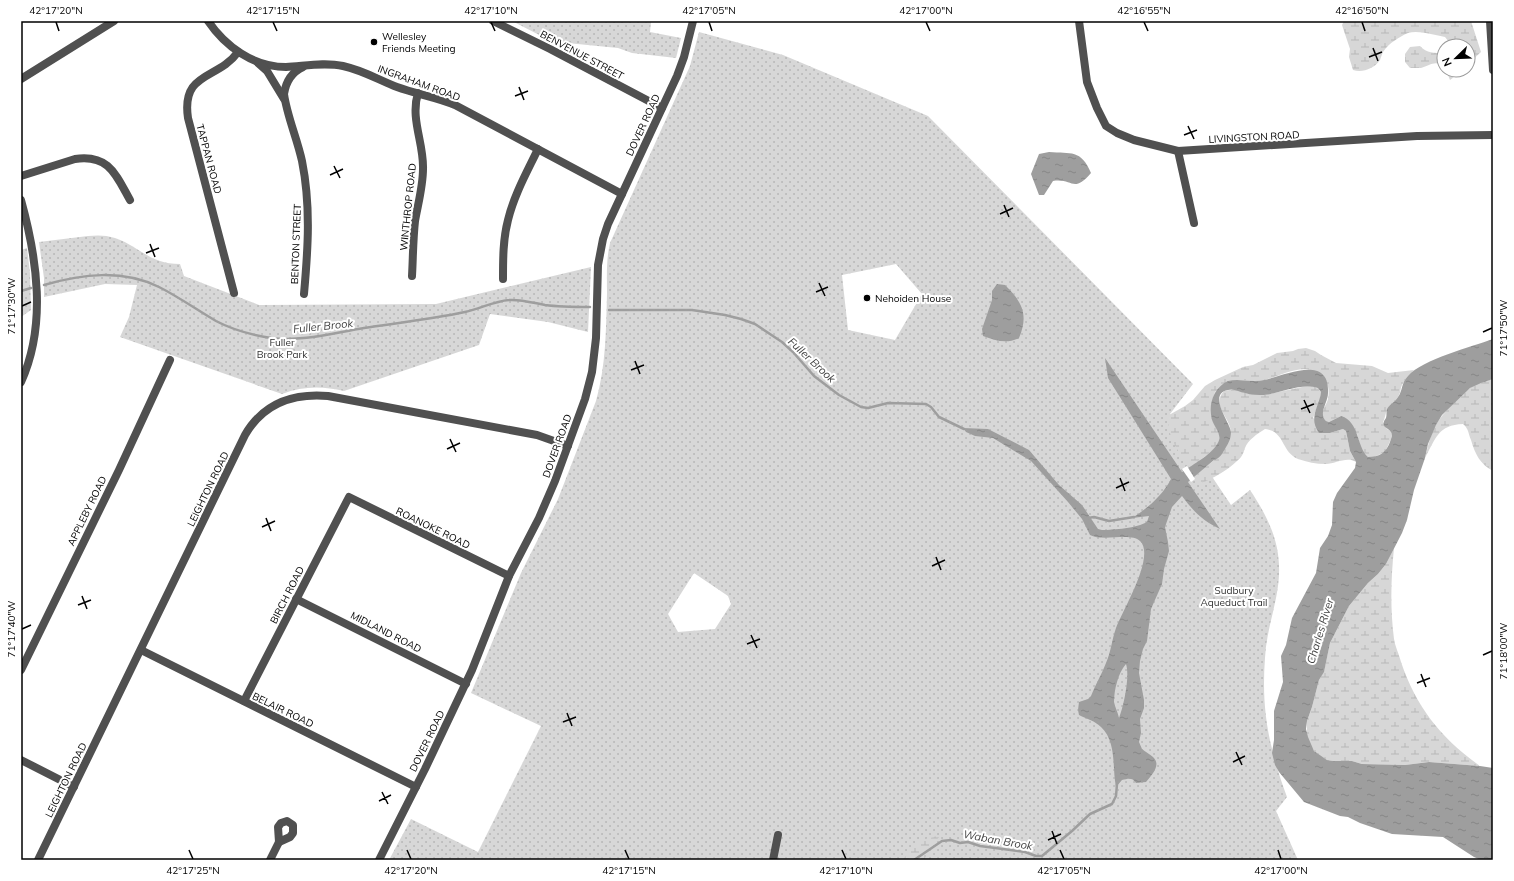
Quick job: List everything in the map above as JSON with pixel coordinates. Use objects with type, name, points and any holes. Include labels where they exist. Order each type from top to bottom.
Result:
[{"type":"street","points":[[21,79],[114,21]]},
{"type":"street","name":"INGRAHAM ROAD","points":[[208,21],[223,40],[238,52],[254,60],[278,66],[325,64],[346,66],[396,87],[441,99],[622,194]]},
{"type":"street","name":"BENVENUE STREET","points":[[493,21],[662,108]]},
{"type":"street","name":"DOVER ROAD","points":[[379,860],[466,684],[509,576],[545,506],[568,446],[585,399],[594,364],[597,333],[598,274],[601,247],[608,224],[679,72],[693,21]]},
{"type":"street","name":"LIVINGSTON ROAD","points":[[1079,21],[1087,82],[1096,108],[1106,126],[1117,134],[1134,140],[1178,151],[1417,136],[1493,135]]},
{"type":"street","points":[[1490,21],[1493,70]]},
{"type":"street","name":"TAPPAN ROAD","points":[[234,292],[188,118],[186,105],[188,94],[195,84],[230,60],[238,52]]},
{"type":"street","name":"BENTON STREET","points":[[254,60],[264,67],[285,101]]},
{"type":"street","name":"BENTON STREET","points":[[304,294],[308,238],[308,196],[299,147],[284,94],[287,82],[294,73],[306,65]]},
{"type":"street","name":"WINTHROP ROAD","points":[[412,276],[414,228],[423,170],[422,150],[415,115],[415,104],[418,93]]},
{"type":"street","points":[[503,279],[503,252],[508,221],[514,200],[538,149]]},
{"type":"street","points":[[1178,151],[1194,223]]},
{"type":"street","points":[[21,176],[75,159],[84,158],[97,160],[107,165],[114,171],[130,200]]},
{"type":"street","points":[[21,200],[33,256],[37,300],[36,325],[32,348],[21,382]]},
{"type":"street","name":"APPLEBY ROAD","points":[[21,670],[119,470],[170,360]]},
{"type":"street","name":"LEIGHTON ROAD","points":[[38,860],[245,435],[257,418],[277,405],[290,399],[302,396],[328,396],[537,435],[568,446]]},
{"type":"street","name":"ROANOKE ROAD","points":[[349,497],[509,576]]},
{"type":"street","name":"BIRCH ROAD","points":[[244,701],[349,497]]},
{"type":"street","name":"MIDLAND ROAD","points":[[296,599],[466,684]]},
{"type":"street","name":"BELAIR ROAD","points":[[141,650],[416,787]]},
{"type":"street","points":[[21,760],[74,786]]},
{"type":"street","points":[[774,860],[778,835]]},
{"type":"street","points":[[270,860],[279,842]]},
{"type":"green space","points":[[512,21],[651,22],[650,32],[681,38],[676,58],[632,53],[618,48],[557,42],[549,40]]},
{"type":"green space","points":[[1344,21],[1471,21],[1481,52],[1476,57],[1476,38],[1446,38],[1426,33],[1412,32],[1391,43],[1385,49],[1380,60],[1375,66],[1368,70],[1356,71],[1353,70],[1349,57],[1350,49],[1342,25]]},
{"type":"green space","name":"Sudbury Aqueduct Trail","points":[[699,32],[783,55],[928,116],[1193,384],[1170,414],[1231,505],[1250,490],[1271,529],[1278,554],[1279,568],[1276,598],[1266,650],[1264,677],[1265,712],[1275,762],[1287,797],[1276,811],[1298,860],[389,860],[411,819],[478,852],[541,726],[471,693],[521,573],[558,499],[596,401],[602,375],[605,348],[607,262],[610,243],[690,66]],"holes":[[[896,264],[922,294],[895,340],[848,330],[842,275]],[[694,573],[728,596],[731,604],[715,629],[678,632],[668,614]]]},
{"type":"green space","points":[[1420,46],[1428,52],[1436,53],[1436,63],[1421,68],[1410,68],[1405,62],[1405,54],[1410,47]]},
{"type":"green space","name":"Fuller Brook Park","points":[[88,236],[108,236],[115,238],[160,261],[180,264],[184,276],[259,305],[436,304],[591,267],[588,332],[548,322],[490,314],[479,345],[344,391],[328,388],[305,388],[282,394],[120,337],[129,317],[137,285],[105,284],[44,297],[44,278],[39,242]]},
{"type":"green space","points":[[27,248],[30,273],[31,310],[21,317],[21,250]]},
{"type":"green space","points":[[1306,348],[1315,351],[1336,363],[1372,366],[1388,373],[1414,370],[1401,386],[1398,397],[1386,412],[1383,422],[1392,434],[1385,452],[1374,457],[1368,457],[1361,449],[1357,434],[1341,416],[1329,422],[1326,421],[1323,415],[1323,410],[1329,395],[1326,381],[1313,371],[1306,369],[1292,371],[1261,381],[1237,380],[1215,392],[1211,416],[1219,435],[1218,444],[1211,452],[1189,467],[1177,449],[1171,436],[1168,422],[1169,415],[1193,400],[1205,386],[1215,380],[1243,367],[1253,365],[1277,353]]},
{"type":"green space","points":[[1493,379],[1493,471],[1488,468],[1479,458],[1474,450],[1467,429],[1463,424],[1448,427],[1443,430],[1435,439],[1425,458],[1429,441],[1434,429],[1446,411],[1470,388],[1478,383]]},
{"type":"green space","points":[[1312,386],[1318,388],[1321,392],[1320,400],[1313,418],[1330,433],[1343,429],[1346,431],[1350,451],[1356,462],[1352,460],[1345,460],[1330,464],[1322,464],[1298,459],[1288,452],[1276,434],[1265,429],[1256,435],[1246,445],[1243,454],[1233,465],[1220,474],[1200,484],[1195,476],[1220,455],[1230,437],[1231,431],[1219,403],[1220,397],[1224,391],[1235,389],[1245,393],[1264,395]]},
{"type":"green space","points":[[1394,548],[1391,593],[1394,639],[1407,678],[1422,707],[1442,733],[1480,766],[1429,762],[1405,765],[1362,764],[1352,761],[1327,760],[1314,751],[1307,737],[1307,721],[1319,680],[1324,671],[1330,643],[1349,606],[1386,564]]},
{"type":"green space","points":[[941,835],[932,845],[924,860],[902,860],[922,840]]},
{"type":"water","points":[[1049,152],[1069,153],[1079,156],[1087,165],[1091,173],[1080,183],[1076,184],[1065,181],[1053,181],[1044,195],[1039,195],[1031,174],[1039,154]]},
{"type":"water","points":[[997,284],[1005,285],[1016,297],[1022,309],[1022,330],[1019,338],[1015,340],[1001,341],[983,336],[982,329],[992,300],[992,291]]},
{"type":"water","name":"Charles River","points":[[1493,339],[1493,379],[1470,388],[1442,415],[1436,425],[1428,444],[1402,533],[1386,564],[1349,606],[1330,643],[1324,672],[1319,680],[1306,729],[1314,751],[1327,760],[1352,761],[1362,764],[1405,765],[1429,762],[1493,768],[1493,860],[1481,860],[1474,857],[1443,837],[1392,834],[1304,802],[1275,765],[1272,753],[1274,740],[1274,711],[1283,682],[1281,656],[1286,645],[1292,618],[1316,573],[1320,548],[1328,536],[1332,525],[1333,502],[1337,493],[1355,468],[1356,462],[1350,451],[1346,431],[1343,429],[1330,433],[1319,433],[1314,422],[1315,412],[1321,392],[1318,388],[1298,387],[1264,395],[1228,390],[1222,393],[1219,397],[1221,409],[1230,427],[1231,432],[1229,441],[1223,453],[1219,457],[1188,482],[1220,529],[1208,523],[1182,496],[1172,507],[1165,527],[1169,551],[1162,584],[1151,609],[1147,641],[1140,661],[1139,673],[1144,708],[1140,719],[1141,733],[1139,742],[1142,749],[1155,760],[1156,767],[1153,774],[1146,782],[1136,783],[1131,779],[1126,779],[1122,780],[1116,787],[1110,740],[1099,725],[1079,715],[1078,710],[1079,702],[1088,699],[1091,696],[1104,667],[1116,628],[1141,571],[1144,559],[1144,548],[1140,541],[1136,538],[1102,538],[1090,535],[1082,519],[1031,461],[993,438],[975,436],[966,432],[963,428],[988,429],[1029,450],[1059,485],[1082,505],[1098,529],[1107,530],[1137,526],[1147,522],[1149,516],[1132,518],[1154,501],[1171,479],[1108,378],[1105,358],[1182,472],[1203,458],[1217,445],[1219,438],[1212,420],[1211,403],[1215,392],[1228,381],[1260,381],[1304,370],[1314,370],[1322,374],[1327,381],[1328,393],[1323,411],[1324,418],[1329,422],[1341,416],[1352,423],[1361,447],[1368,457],[1372,457],[1384,452],[1392,437],[1390,430],[1384,426],[1387,409],[1398,397],[1404,381],[1408,376],[1415,370],[1436,359]],"holes":[[[1126,664],[1126,691],[1119,718],[1114,702],[1115,692],[1117,682]]]},
{"type":"pier","points":[[1187,466],[1195,479],[1191,482],[1182,469]]},
{"type":"waterway","name":"Fuller Brook","points":[[44,285],[73,278],[102,275],[145,281],[174,295],[216,321],[229,327],[243,332],[283,339],[306,338],[440,317],[471,311],[509,300],[556,306],[590,307]]},
{"type":"waterway","name":"Fuller Brook","points":[[21,291],[31,288]]},
{"type":"waterway","name":"Fuller Brook","points":[[609,310],[692,310],[741,319],[755,324],[782,342],[814,376],[839,395],[861,407],[868,408],[888,403],[926,404],[931,407],[939,417],[964,429]]},
{"type":"waterway","name":"Fuller Brook","points":[[1088,518],[1094,517],[1109,521],[1134,517]]},
{"type":"waterway","name":"Waban Brook","points":[[914,860],[942,841],[951,840],[960,843],[968,842],[980,846],[1025,852],[1036,856],[1042,856],[1090,814],[1112,804],[1116,796],[1117,784]]},
{"type":"place","name":"Wellesley Friends Meeting","points":[[374,42]]},
{"type":"place","name":"Nehoiden House","points":[[867,298]]}]
